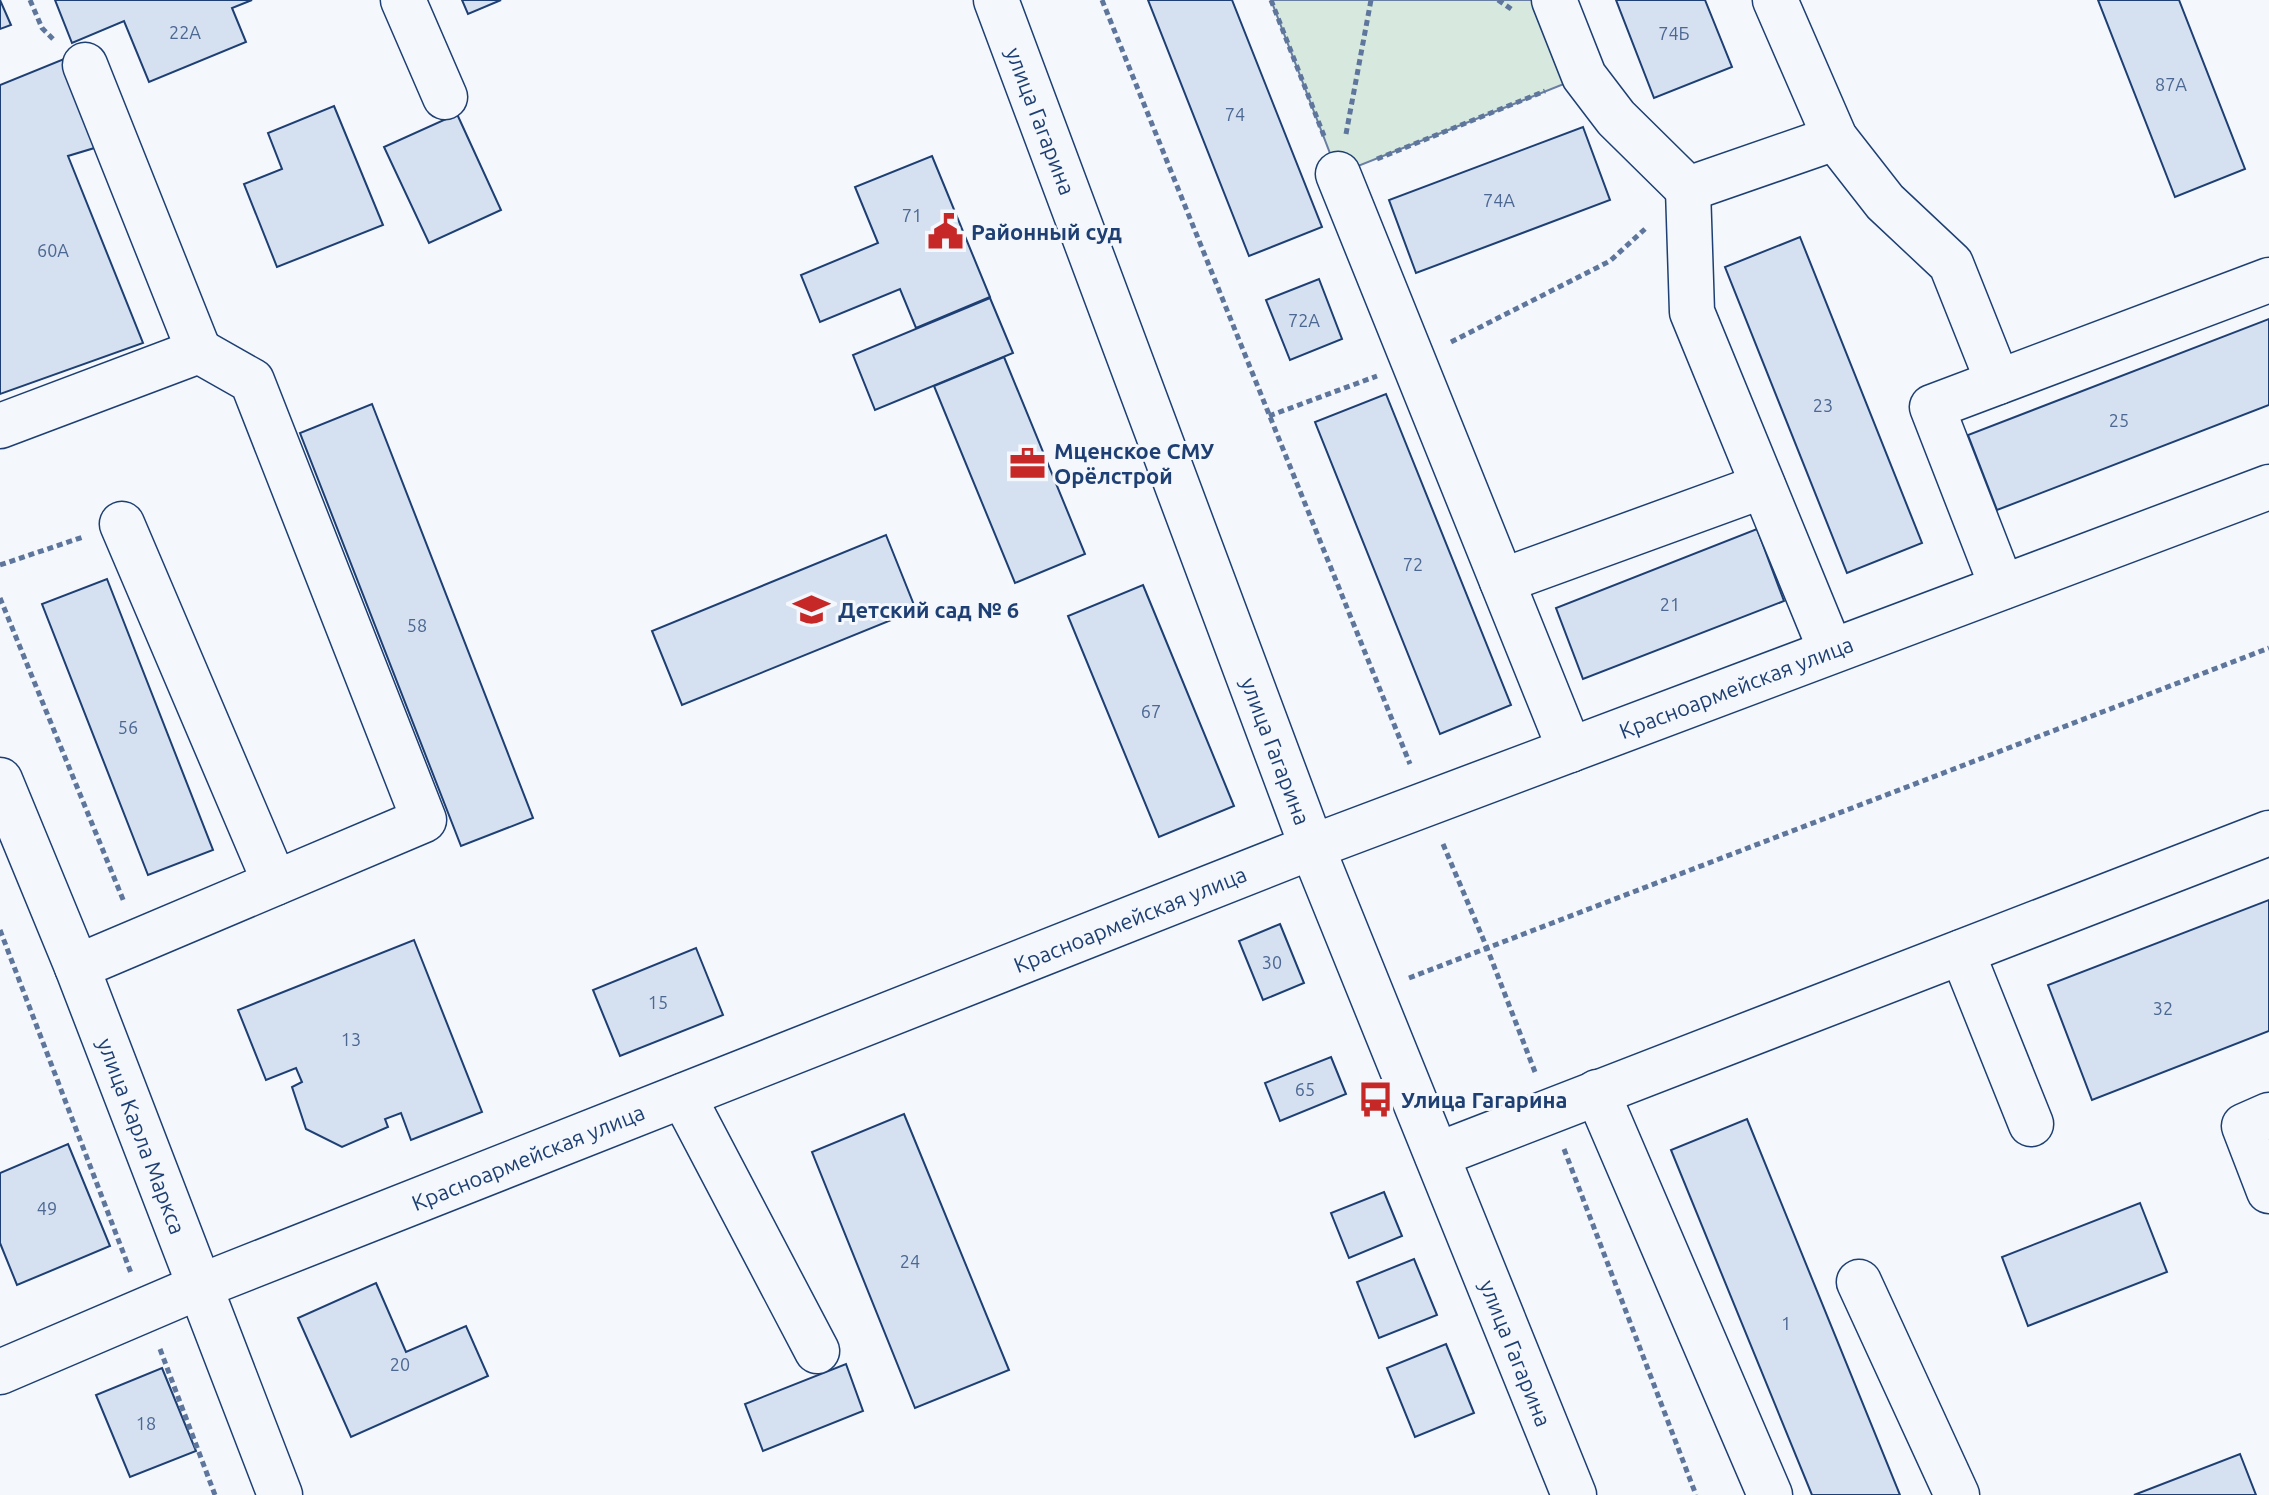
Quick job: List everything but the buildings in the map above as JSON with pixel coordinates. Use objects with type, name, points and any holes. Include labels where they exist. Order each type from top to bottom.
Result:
[{"type":"street","points":[[403,0],[445,97]]},
{"type":"street","name":"улица Гагарина","points":[[996,0],[1312,847],[1574,1495]]},
{"type":"street","points":[[1554,0],[1584,76],[1616,118],[1688,189],[1692,312],[1831,651]]},
{"type":"street","points":[[1775,0],[1835,138],[1885,202],[1951,264],[1998,382]]},
{"type":"street","points":[[77,967],[424,820],[252,381],[199,351],[85,65]]},
{"type":"street","points":[[1688,189],[1835,138]]},
{"type":"street","points":[[1338,174],[1570,750]]},
{"type":"street","points":[[2002,587],[1932,407],[2269,280]]},
{"type":"street","points":[[0,426],[199,351]]},
{"type":"street","points":[[1502,581],[1763,486]]},
{"type":"street","name":"Красноармейская улица","points":[[0,1372],[201,1286],[1312,847],[2269,487]]},
{"type":"street","points":[[122,524],[275,883]]},
{"type":"street","name":"улица Карла Маркса","points":[[0,780],[77,967],[280,1495]]},
{"type":"street","points":[[1437,1155],[2269,833]]},
{"type":"street","points":[[1962,952],[2031,1124]]},
{"type":"street","points":[[1597,1092],[1770,1495]]},
{"type":"street","points":[[683,1096],[817,1351]]},
{"type":"street","points":[[2269,1115],[2244,1126],[2269,1191]]},
{"type":"street","points":[[1859,1282],[1957,1495]]},
{"type":"path","points":[[1102,0],[1487,948],[1696,1495]]},
{"type":"path","points":[[1271,0],[1338,174]]},
{"type":"path","points":[[1338,174],[1371,0]]},
{"type":"path","points":[[1338,174],[1584,76]]},
{"type":"path","points":[[1269,416],[1414,362],[1610,261],[1688,189]]},
{"type":"path","points":[[0,565],[122,524]]},
{"type":"path","points":[[0,598],[140,940]]},
{"type":"path","points":[[1371,993],[2269,648]]},
{"type":"path","points":[[0,930],[215,1495]]},
{"type":"shaded area","points":[[1271,0],[1554,0],[1584,76],[1338,174]]},
{"type":"place","name":"Районный суд","points":[[945,231]]},
{"type":"place","name":"Мценское СМУ Орёлстрой","points":[[1028,463]]},
{"type":"place","name":"Детский сад № 6","points":[[812,609]]},
{"type":"place","name":"Улица Гагарина","points":[[1375,1099]]}]
